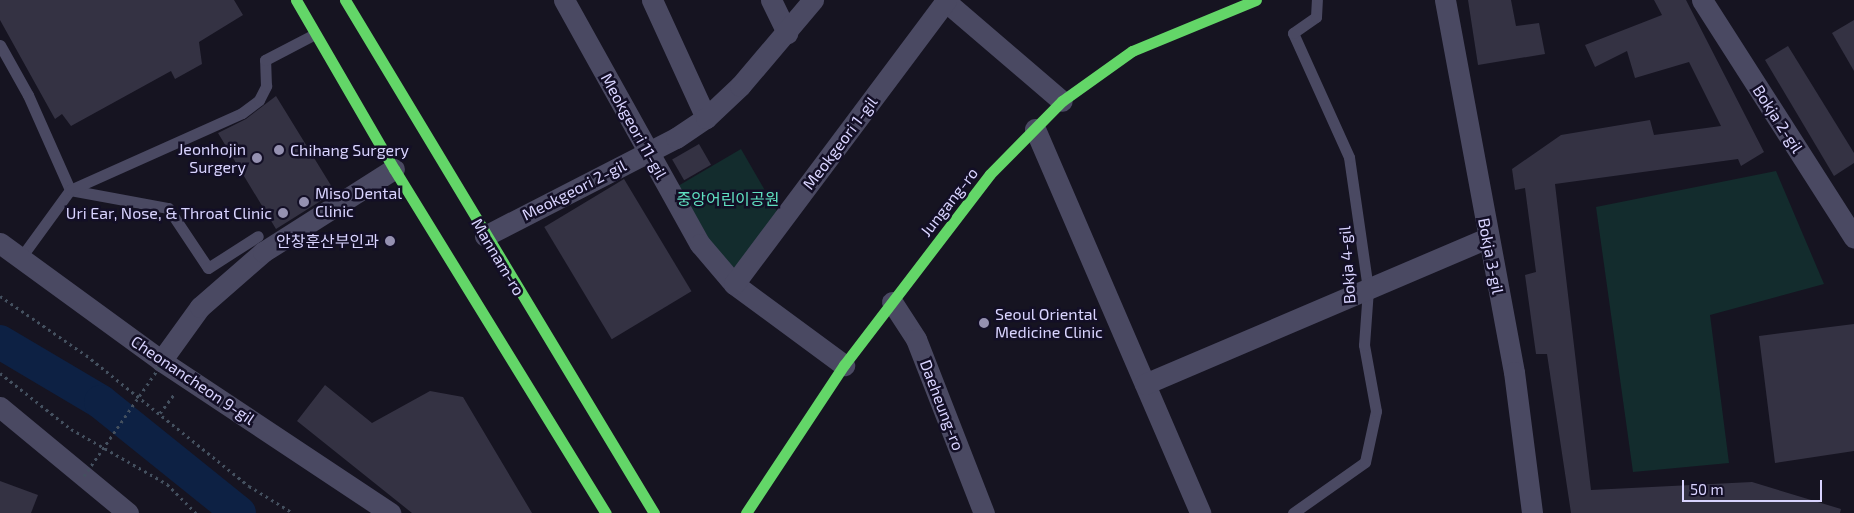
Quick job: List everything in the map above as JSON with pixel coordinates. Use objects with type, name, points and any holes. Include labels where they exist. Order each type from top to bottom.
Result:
[{"type":"main road","points":[[296,0],[394,169],[606,513]]},
{"type":"main road","name":"Mannam-ro","points":[[345,0],[485,236],[654,513]]},
{"type":"main road","name":"Jungang-ro","points":[[746,513],[844,365],[990,174],[1062,101],[1132,51],[1233,5],[1256,0]]},
{"type":"main road","points":[[618,454],[618,480]]},
{"type":"main road","points":[[584,477],[604,487]]},
{"type":"street","name":"Meokgeori 11-gil","points":[[564,0],[700,244],[734,284],[844,365]]},
{"type":"street","points":[[652,0],[706,118]]},
{"type":"street","points":[[771,0],[787,33]]},
{"type":"street","name":"Meokgeori 2-gil","points":[[485,236],[648,152],[706,118],[787,33],[813,0]]},
{"type":"street","name":"Bokja 3-gil","points":[[1445,0],[1514,372],[1532,513]]},
{"type":"street","name":"Bokja 2-gil","points":[[1702,0],[1854,238]]},
{"type":"street","points":[[945,1],[1062,101]]},
{"type":"street","name":"Meokgeori 1-gil","points":[[734,284],[945,1]]},
{"type":"street","points":[[1035,129],[1200,513]]},
{"type":"street","points":[[162,361],[200,307],[263,252],[394,169]]},
{"type":"street","points":[[1145,384],[1488,238]]},
{"type":"street","name":"Cheonancheon 9-gil","points":[[0,243],[22,256],[162,361],[390,513]]},
{"type":"street","name":"Daeheung-ro","points":[[892,302],[916,339],[984,513]]},
{"type":"street","points":[[0,408],[128,513]]},
{"type":"lane","name":"Bokja 4-gil","points":[[1293,513],[1365,462],[1376,411],[1364,345],[1368,289],[1349,157],[1293,33],[1316,17],[1317,0]]},
{"type":"lane","points":[[22,256],[70,190],[242,113],[258,100],[266,86],[265,60],[315,34]]},
{"type":"lane","points":[[0,44],[28,95],[70,190]]},
{"type":"lane","points":[[70,190],[168,208],[208,268],[258,236]]},
{"type":"path","points":[[0,296],[86,356],[249,486],[293,513]]},
{"type":"path","points":[[84,476],[162,361]]},
{"type":"path","points":[[0,373],[71,428],[167,484],[196,513]]},
{"type":"green space","name":"중앙어린이공원","points":[[741,149],[778,213],[736,269],[719,256],[678,186]]},
{"type":"green space","points":[[1776,171],[1824,284],[1710,315],[1729,463],[1633,472],[1596,207]]},
{"type":"building","points":[[0,0],[234,0],[243,15],[199,42],[202,64],[175,79],[171,71],[71,126],[62,114],[55,119],[0,20]]},
{"type":"building","points":[[1468,0],[1511,0],[1516,26],[1539,23],[1545,54],[1478,65]]},
{"type":"building","points":[[1654,0],[1686,0],[1764,152],[1741,166],[1738,159],[1555,184],[1591,490],[1752,482],[1841,509],[1840,513],[1571,513],[1547,354],[1536,354],[1525,275],[1536,272],[1525,188],[1515,190],[1512,169],[1561,135],[1650,120],[1654,135],[1721,126],[1689,62],[1635,78],[1627,51],[1595,67],[1585,45],[1662,15]]},
{"type":"building","points":[[1854,20],[1854,71],[1832,33]]},
{"type":"building","points":[[1788,46],[1854,153],[1854,163],[1834,176],[1765,60]]},
{"type":"building","points":[[276,96],[335,192],[276,229],[218,133],[246,119]]},
{"type":"building","points":[[699,144],[711,165],[684,180],[672,160]]},
{"type":"building","points":[[624,179],[691,291],[612,339],[544,227]]},
{"type":"building","points":[[1854,324],[1854,451],[1775,463],[1759,336]]},
{"type":"building","points":[[325,385],[372,423],[430,391],[463,397],[532,513],[412,513],[297,421]]},
{"type":"building","points":[[0,481],[38,495],[31,513],[0,513]]},
{"type":"waterway","points":[[0,342],[101,402],[239,513]]},
{"type":"traffic: fast","points":[[296,0],[394,169],[606,513]]},
{"type":"traffic: fast","points":[[345,0],[654,513]]},
{"type":"traffic: fast","points":[[746,513],[844,365],[990,174],[1062,101],[1132,51],[1256,0]]},
{"type":"place","name":"Chihang Surgery","points":[[279,150]]},
{"type":"place","name":"Jeonhojin Surgery","points":[[257,158]]},
{"type":"place","name":"Miso Dental Clinic","points":[[304,202]]},
{"type":"place","name":"Uri Ear, Nose, & Throat Clinic","points":[[283,213]]},
{"type":"place","name":"안창훈산부인과","points":[[390,241]]},
{"type":"place","name":"Seoul Oriental Medicine Clinic","points":[[984,323]]}]
